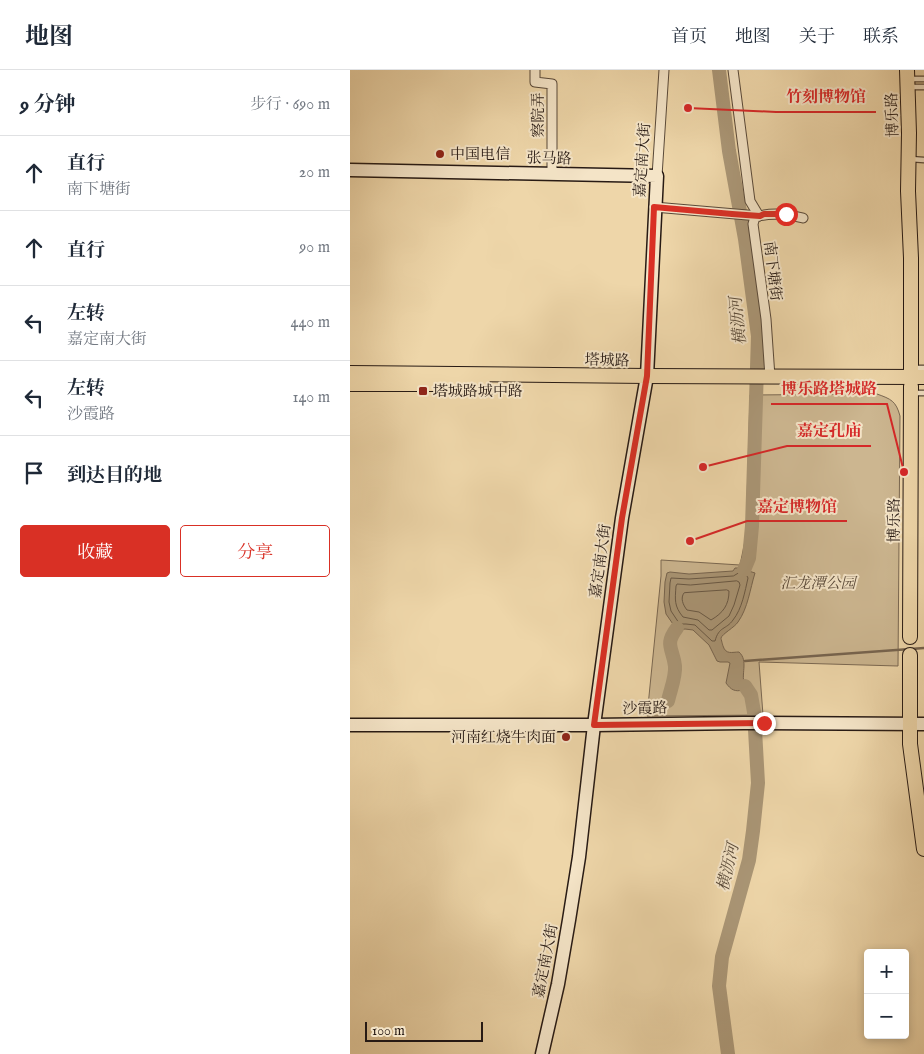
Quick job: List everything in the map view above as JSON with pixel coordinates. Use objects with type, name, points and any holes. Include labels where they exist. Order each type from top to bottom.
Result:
[{"type":"main road","name":"博乐路","points":[[907,79],[909,133],[908,191],[917,381],[910,637]]},
{"type":"main road","name":"塔城路","points":[[350,373],[646,380]]},
{"type":"main road","name":"塔城路","points":[[350,384],[767,379],[917,381]]},
{"type":"main road","name":"博乐路","points":[[910,655],[910,744],[924,849]]},
{"type":"street","name":"察院弄","points":[[536,70],[534,82],[552,84],[552,174]]},
{"type":"street","name":"嘉定南大街","points":[[542,1054],[558,984],[579,857],[622,518],[646,380],[654,207],[664,70]]},
{"type":"street","points":[[734,70],[750,201],[760,216]]},
{"type":"street","name":"张马路","points":[[350,170],[657,176]]},
{"type":"street","points":[[654,207],[760,216],[764,214],[786,214],[803,218]]},
{"type":"street","name":"南下塘街","points":[[760,216],[755,217],[753,224],[766,318],[767,379]]},
{"type":"street","name":"博乐路","points":[[910,637],[910,655]]},
{"type":"street","points":[[350,719],[595,722],[910,722],[924,720]]},
{"type":"street","name":"沙霞路","points":[[350,725],[595,722],[910,722]]},
{"type":"street","points":[[910,722],[924,724]]},
{"type":"lane","points":[[907,79],[924,79]]},
{"type":"lane","points":[[907,79],[924,87]]},
{"type":"lane","points":[[909,159],[924,160]]},
{"type":"green space","name":"汇龙潭公园","points":[[877,394],[892,401],[897,407],[900,416],[898,666],[759,662],[763,715],[647,716],[661,560],[740,565],[746,536],[750,395]]},
{"type":"water","points":[[735,568],[755,573],[741,617],[721,638],[726,651],[739,652],[742,656],[745,686],[743,690],[738,691],[731,689],[726,683],[730,663],[717,661],[709,645],[693,630],[680,630],[675,627],[666,614],[664,602],[667,573],[689,574],[733,571]]},
{"type":"waterway","name":"横沥河","points":[[719,70],[729,151],[745,239],[758,336],[752,526],[749,558],[744,570]]},
{"type":"waterway","points":[[668,701],[675,670],[670,643],[677,628]]},
{"type":"waterway","points":[[745,661],[924,648]]},
{"type":"waterway","name":"横沥河","points":[[728,1054],[719,986],[722,957],[749,860],[758,783],[754,712],[751,695],[745,686]]},
{"type":"place","name":"竹刻博物馆","points":[[688,108]]},
{"type":"place","name":"中国电信","points":[[440,154]]},
{"type":"place","name":"塔城路城中路","points":[[423,391]]},
{"type":"place","name":"嘉定孔庙","points":[[703,467]]},
{"type":"place","name":"博乐路塔城路","points":[[904,472]]},
{"type":"place","name":"嘉定博物馆","points":[[690,541]]},
{"type":"place","name":"河南红烧牛肉面","points":[[566,737]]},
{"type":"route","points":[[764,723],[594,725],[622,518],[647,376],[654,207],[760,216],[764,214],[786,214]]}]
